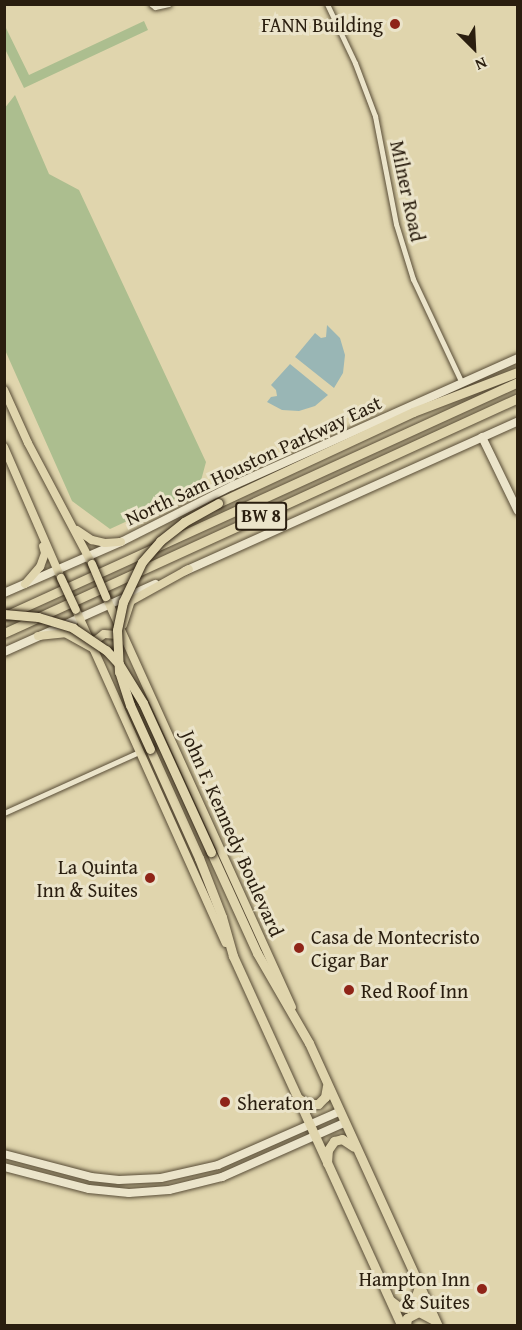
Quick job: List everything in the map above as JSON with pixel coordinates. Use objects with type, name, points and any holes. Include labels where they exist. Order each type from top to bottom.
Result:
[{"type":"highway","points":[[404,1326],[387,1297],[233,956],[222,917],[199,858],[130,705],[119,672],[117,630],[123,602],[137,570],[160,541],[182,523],[218,503],[413,412],[518,372]]},
{"type":"highway","name":"North Sam Houston Parkway East","points":[[4,615],[518,382]]},
{"type":"highway","name":"BW 8","points":[[4,633],[518,398]]},
{"type":"highway","points":[[4,615],[38,616],[73,628],[106,650],[119,664],[143,704],[257,953],[309,1043]]},
{"type":"highway","name":"John F. Kennedy Boulevard","points":[[309,1043],[437,1324]]},
{"type":"highway","points":[[296,1097],[307,1104],[318,1104],[325,1097],[327,1085]]},
{"type":"highway","points":[[328,1167],[328,1150],[334,1141],[339,1139],[348,1142],[357,1151]]},
{"type":"highway","points":[[387,1297],[398,1306],[407,1308],[417,1300],[419,1286]]},
{"type":"highway","points":[[404,1326],[407,1318],[419,1312],[437,1324]]},
{"type":"main road","name":"North Sam Houston Parkway East","points":[[4,593],[57,569],[90,561],[121,542],[232,486],[518,358]]},
{"type":"main road","name":"John F. Kennedy Boulevard","points":[[4,390],[28,442],[74,526],[309,1043]]},
{"type":"main road","points":[[4,652],[108,600],[189,569],[518,421]]},
{"type":"main road","points":[[482,437],[518,511]]},
{"type":"main road","points":[[4,447],[139,752],[233,956]]},
{"type":"main road","points":[[74,526],[92,540],[105,543],[121,542]]},
{"type":"main road","points":[[25,584],[33,578],[45,553],[42,536]]},
{"type":"main road","points":[[124,637],[124,618],[131,601],[189,569]]},
{"type":"main road","points":[[38,636],[65,633],[78,638],[94,650]]},
{"type":"main road","points":[[94,650],[98,638],[111,633],[117,635],[146,684]]},
{"type":"main road","points":[[4,1154],[73,1173],[118,1180],[161,1178],[218,1165],[339,1112]]},
{"type":"main road","points":[[4,1167],[89,1189],[117,1192],[170,1190],[222,1177],[344,1123]]},
{"type":"main road","points":[[16,1171],[21,1159]]},
{"type":"main road","points":[[218,1165],[222,1177]]},
{"type":"main road","points":[[117,1192],[118,1180]]},
{"type":"street","points":[[153,6],[169,4]]},
{"type":"street","name":"Milner Road","points":[[327,4],[355,63],[375,116],[396,224],[413,279],[462,383]]},
{"type":"street","points":[[4,813],[139,752]]},
{"type":"green space","points":[[144,21],[148,30],[24,88],[5,49],[5,26],[29,75]]},
{"type":"green space","points":[[15,95],[49,174],[79,190],[206,462],[199,488],[110,529],[72,501],[5,350],[4,109]]},
{"type":"water","points":[[327,325],[340,338],[345,355],[343,373],[334,388],[295,357],[315,333],[321,338],[326,337]]},
{"type":"water","points":[[290,364],[328,395],[315,406],[299,411],[282,410],[267,402],[271,397],[277,396],[276,390],[271,385]]},
{"type":"place","name":"FANN Building","points":[[395,24]]},
{"type":"place","name":"La Quinta Inn & Suites","points":[[150,878]]},
{"type":"place","name":"Casa de Montecristo Cigar Bar","points":[[299,948]]},
{"type":"place","name":"Red Roof Inn","points":[[349,990]]},
{"type":"place","name":"Sheraton","points":[[225,1102]]},
{"type":"place","name":"Hampton Inn & Suites","points":[[482,1289]]}]
